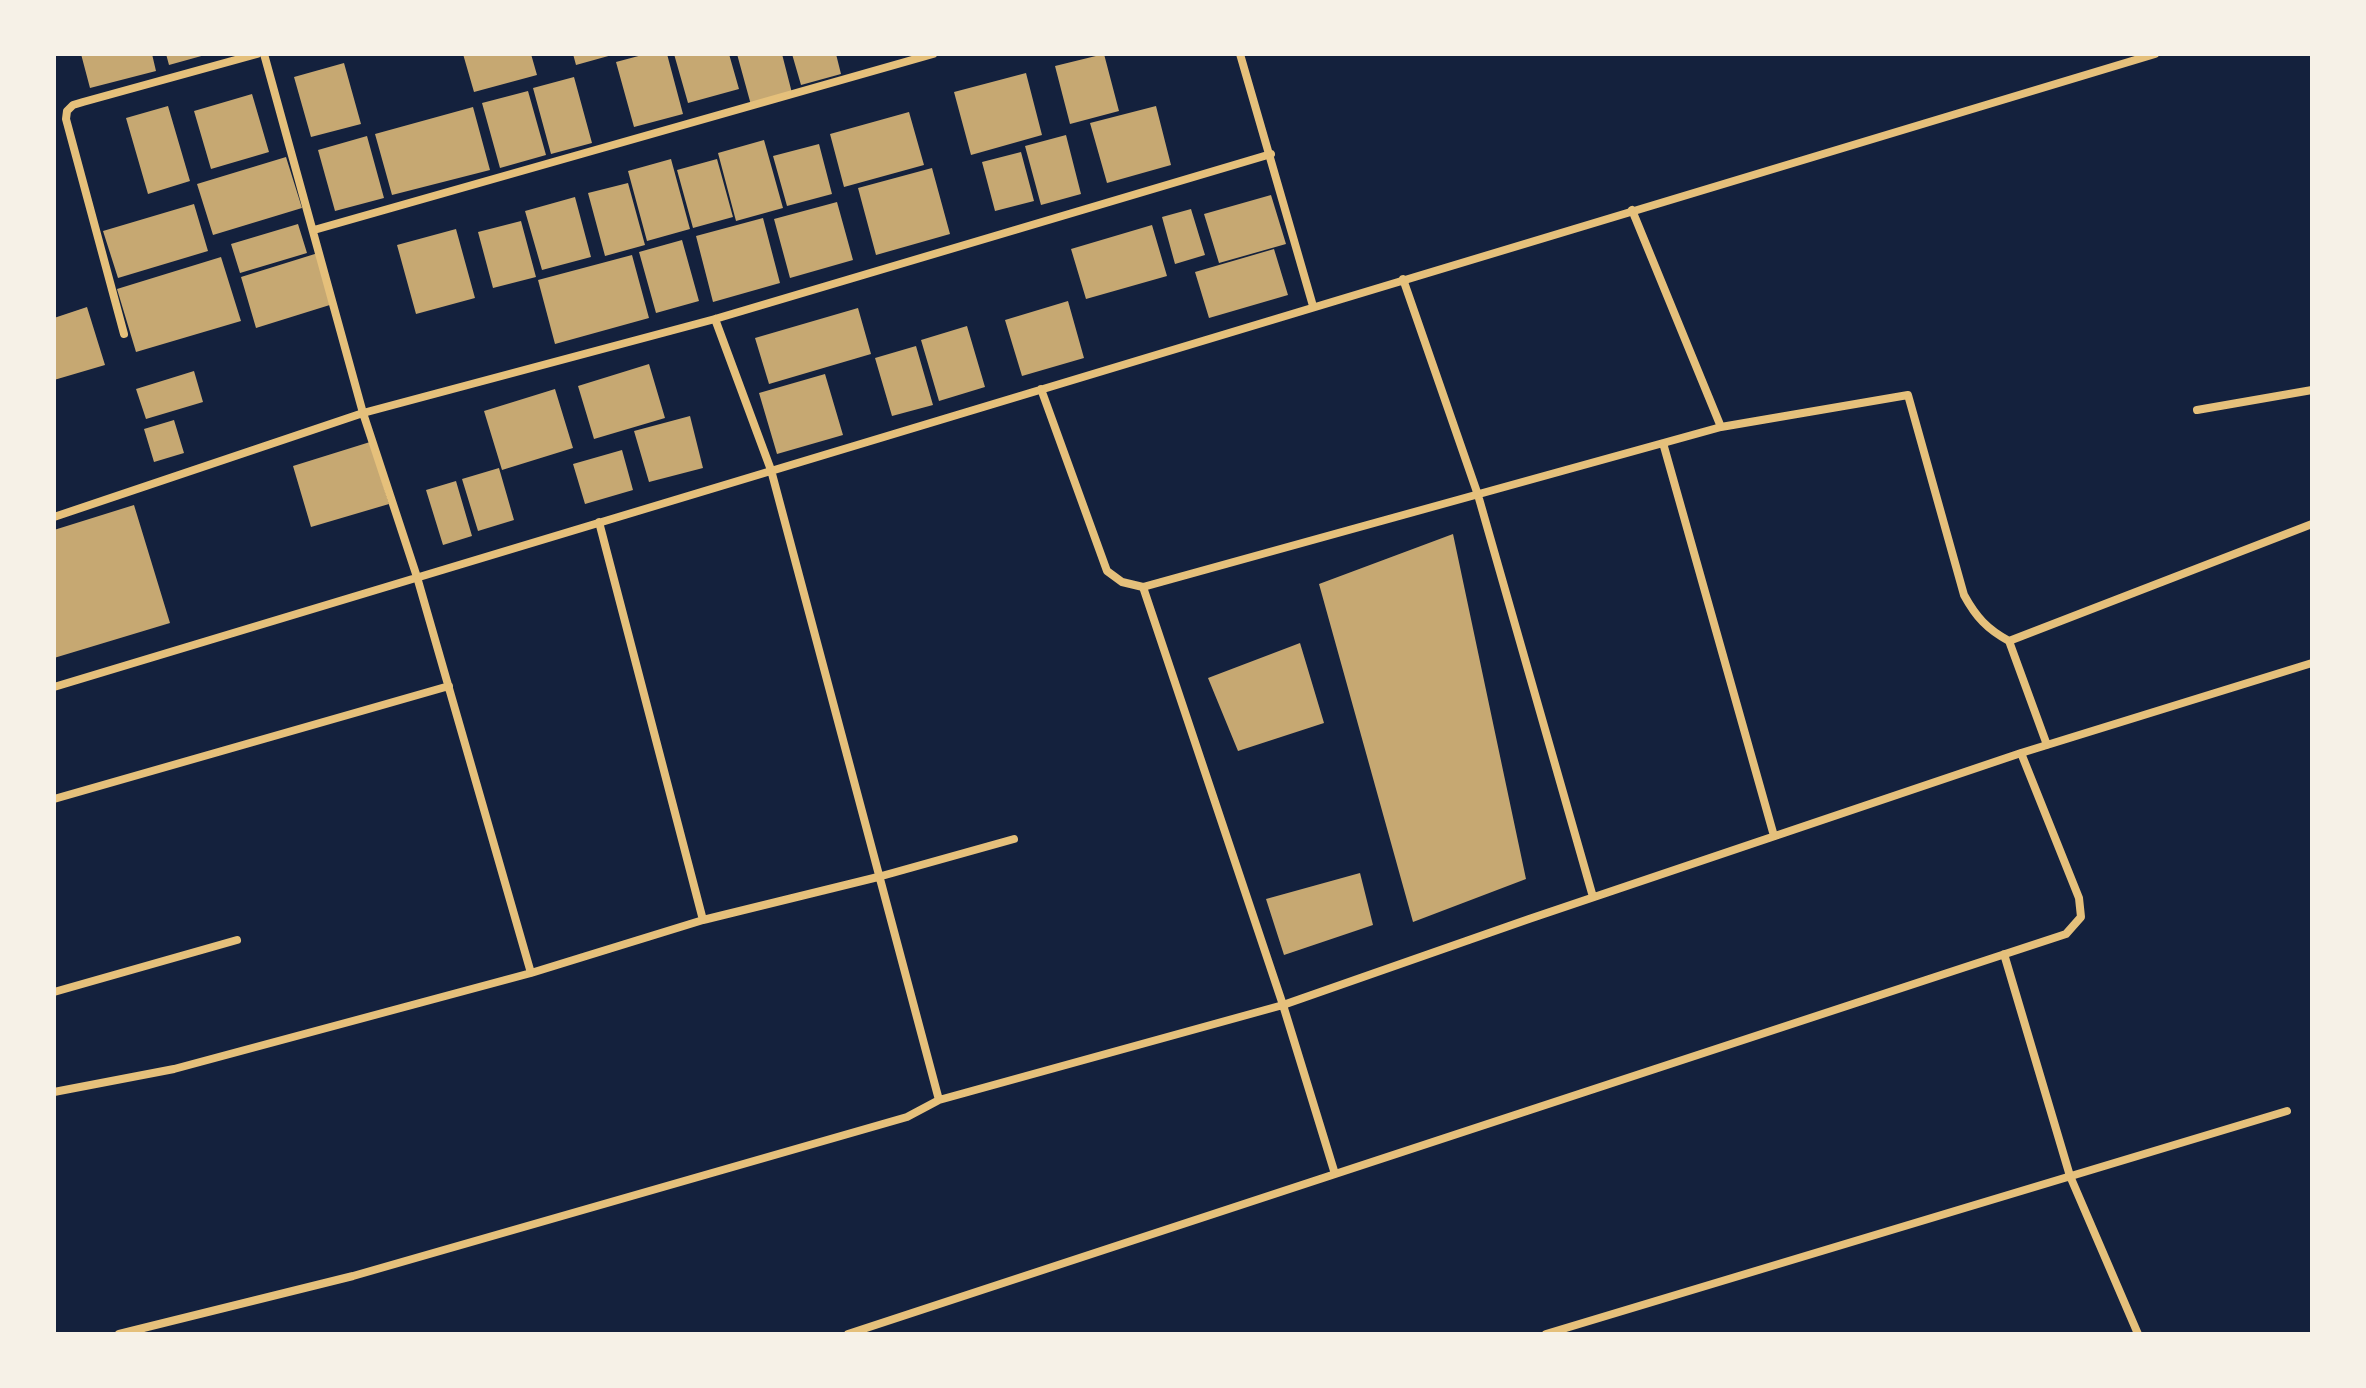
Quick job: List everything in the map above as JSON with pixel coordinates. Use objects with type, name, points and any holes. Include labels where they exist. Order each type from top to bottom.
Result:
[{"type":"street","points":[[124,334],[66,119],[67,111],[83,102],[257,54]]},
{"type":"street","points":[[264,54],[363,413],[417,577],[531,973]]},
{"type":"street","points":[[314,230],[933,54]]},
{"type":"street","points":[[1240,54],[1313,306]]},
{"type":"street","points":[[54,687],[2155,54]]},
{"type":"street","points":[[54,517],[363,413],[715,319],[1271,154]]},
{"type":"street","points":[[1632,210],[1721,427]]},
{"type":"street","points":[[1403,279],[1478,495],[1593,897]]},
{"type":"street","points":[[715,319],[771,470],[939,1100]]},
{"type":"street","points":[[1041,389],[1107,571],[1122,582],[1143,587],[1721,427],[1908,395],[1964,595],[1974,615],[1989,630],[2009,641],[2047,745]]},
{"type":"street","points":[[2197,410],[2312,390]]},
{"type":"street","points":[[1663,443],[1774,836]]},
{"type":"street","points":[[599,522],[703,920]]},
{"type":"street","points":[[2009,641],[2312,524]]},
{"type":"street","points":[[1143,587],[1283,1005],[1335,1174]]},
{"type":"street","points":[[119,1334],[353,1276],[907,1117],[939,1100],[1283,1005],[2021,753],[2312,663]]},
{"type":"street","points":[[54,799],[449,686]]},
{"type":"street","points":[[848,1334],[2066,934],[2081,917],[2079,898],[2021,753]]},
{"type":"street","points":[[54,1092],[174,1069],[531,973],[703,920],[878,877],[1014,839]]},
{"type":"street","points":[[54,992],[237,940]]},
{"type":"street","points":[[2004,954],[2070,1176],[2138,1334]]},
{"type":"street","points":[[1546,1334],[2287,1111]]},
{"type":"building","points":[[81,54],[152,54],[156,71],[90,88]]},
{"type":"building","points":[[166,54],[205,54],[205,55],[169,65]]},
{"type":"building","points":[[463,54],[531,54],[537,75],[474,92]]},
{"type":"building","points":[[573,54],[612,54],[612,55],[576,65]]},
{"type":"building","points":[[646,54],[667,54],[683,114],[634,127],[616,62]]},
{"type":"building","points":[[674,54],[729,54],[739,89],[688,103]]},
{"type":"building","points":[[737,54],[782,54],[792,93],[751,105]]},
{"type":"building","points":[[792,54],[836,54],[841,74],[801,85]]},
{"type":"building","points":[[1104,54],[1119,111],[1070,124],[1055,66]]},
{"type":"building","points":[[344,63],[361,124],[311,137],[294,77]]},
{"type":"building","points":[[1026,73],[1042,135],[971,155],[954,92]]},
{"type":"building","points":[[574,77],[592,143],[551,154],[533,88]]},
{"type":"building","points":[[528,91],[546,155],[500,168],[482,103]]},
{"type":"building","points":[[252,94],[269,152],[211,169],[194,111]]},
{"type":"building","points":[[168,106],[190,181],[148,194],[126,118]]},
{"type":"building","points":[[1156,106],[1171,165],[1107,183],[1090,123]]},
{"type":"building","points":[[473,107],[490,170],[392,195],[375,134]]},
{"type":"building","points":[[909,112],[924,165],[844,187],[830,134]]},
{"type":"building","points":[[1066,135],[1081,194],[1041,205],[1025,146]]},
{"type":"building","points":[[367,136],[384,198],[335,211],[318,150]]},
{"type":"building","points":[[764,140],[783,208],[736,221],[718,153]]},
{"type":"building","points":[[819,144],[832,194],[787,206],[773,156]]},
{"type":"building","points":[[1021,152],[1034,201],[995,211],[982,162]]},
{"type":"building","points":[[286,157],[302,208],[213,235],[197,184]]},
{"type":"building","points":[[671,159],[690,229],[647,241],[628,171]]},
{"type":"building","points":[[717,159],[733,217],[693,228],[677,170]]},
{"type":"building","points":[[932,168],[950,234],[876,255],[858,188]]},
{"type":"building","points":[[628,183],[645,245],[605,256],[588,193]]},
{"type":"building","points":[[1271,195],[1286,244],[1219,263],[1204,214]]},
{"type":"building","points":[[575,197],[591,257],[542,270],[525,211]]},
{"type":"building","points":[[837,202],[853,260],[790,278],[774,219]]},
{"type":"building","points":[[194,204],[208,251],[118,278],[103,231]]},
{"type":"building","points":[[1191,209],[1205,255],[1175,264],[1162,217]]},
{"type":"building","points":[[763,218],[780,283],[713,302],[696,236]]},
{"type":"building","points":[[521,221],[536,277],[493,288],[478,232]]},
{"type":"building","points":[[298,224],[307,253],[240,273],[231,244]]},
{"type":"building","points":[[1152,225],[1167,276],[1086,299],[1071,249]]},
{"type":"building","points":[[456,229],[475,298],[416,314],[397,245]]},
{"type":"building","points":[[682,240],[699,301],[656,313],[639,252]]},
{"type":"building","points":[[1274,249],[1288,295],[1209,318],[1195,272]]},
{"type":"building","points":[[318,253],[333,304],[256,328],[241,277]]},
{"type":"building","points":[[632,255],[649,318],[555,344],[538,280]]},
{"type":"building","points":[[221,257],[241,321],[136,352],[117,289]]},
{"type":"building","points":[[1068,301],[1084,358],[1022,376],[1005,320]]},
{"type":"building","points":[[87,307],[105,365],[54,380],[54,318]]},
{"type":"building","points":[[858,308],[871,354],[769,384],[755,338]]},
{"type":"building","points":[[967,326],[985,387],[939,401],[921,340]]},
{"type":"building","points":[[916,346],[933,405],[892,416],[875,358]]},
{"type":"building","points":[[649,364],[665,418],[594,439],[578,386]]},
{"type":"building","points":[[194,371],[203,402],[146,419],[136,389]]},
{"type":"building","points":[[825,374],[843,435],[777,454],[759,393]]},
{"type":"building","points":[[555,389],[573,448],[502,470],[484,411]]},
{"type":"building","points":[[690,416],[703,468],[649,482],[634,431]]},
{"type":"building","points":[[174,420],[184,453],[154,462],[144,429]]},
{"type":"building","points":[[370,442],[389,504],[311,527],[293,466]]},
{"type":"building","points":[[622,450],[633,490],[585,504],[573,464]]},
{"type":"building","points":[[499,468],[514,520],[478,531],[462,479]]},
{"type":"building","points":[[456,481],[472,536],[443,545],[426,490]]},
{"type":"building","points":[[134,505],[170,623],[54,658],[54,530]]},
{"type":"building","points":[[1453,534],[1526,879],[1413,922],[1319,584]]},
{"type":"building","points":[[1300,643],[1324,723],[1238,751],[1208,678]]},
{"type":"building","points":[[1360,873],[1373,925],[1284,955],[1266,899]]}]
